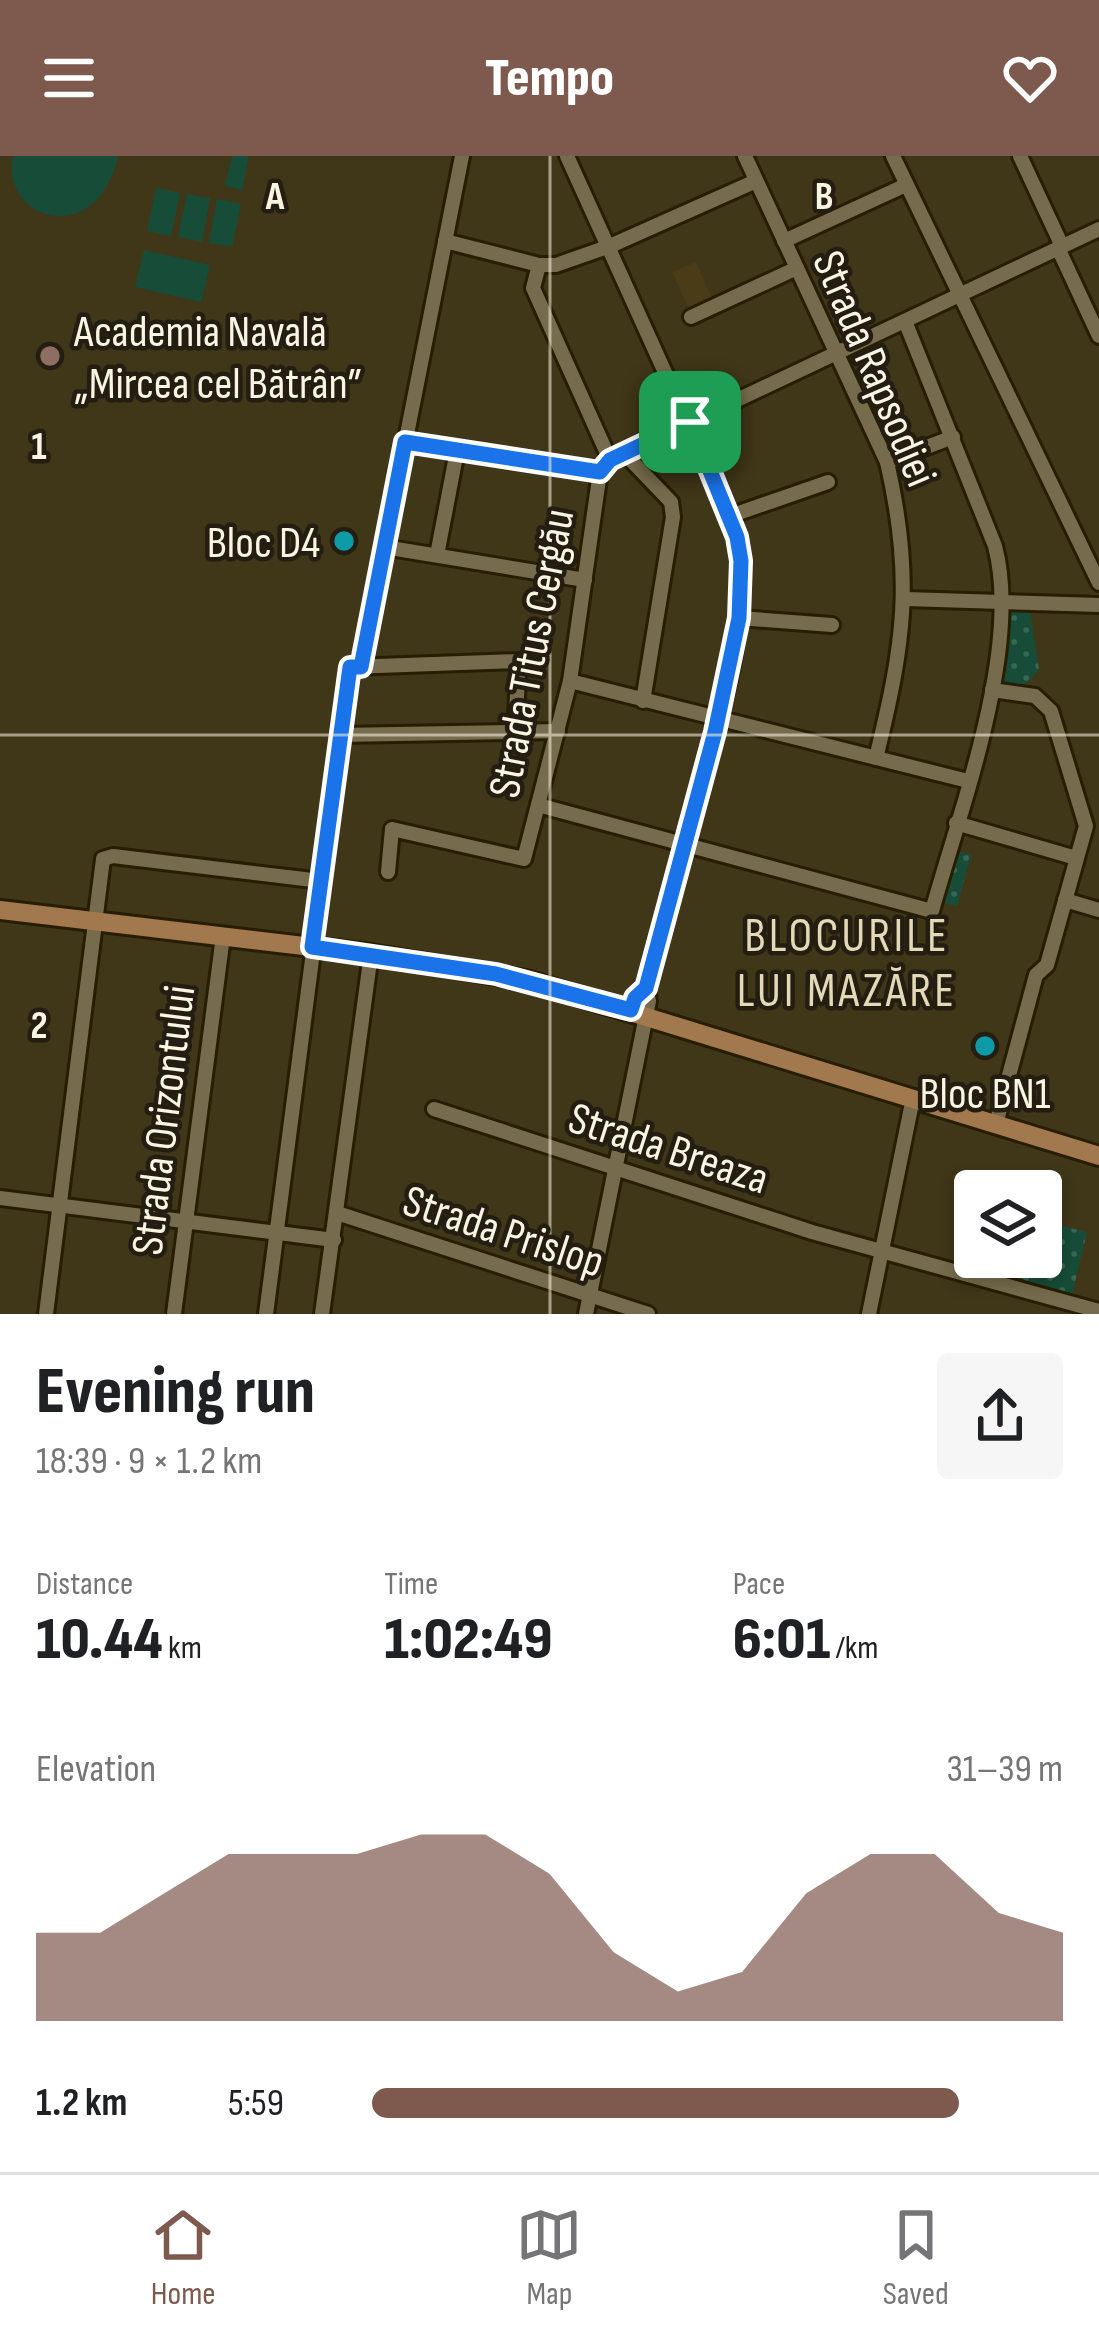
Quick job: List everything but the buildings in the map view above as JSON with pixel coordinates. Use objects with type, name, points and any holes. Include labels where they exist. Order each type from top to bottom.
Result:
[{"type":"main road","points":[[0,910],[371,954],[496,974],[638,1012],[1099,1156]]},
{"type":"street","points":[[266,1314],[340,735],[385,547],[462,156]]},
{"type":"street","points":[[567,156],[730,515],[741,561],[739,618],[718,718],[638,1012],[615,1168],[586,1314]]},
{"type":"street","name":"Strada Rapsodiei","points":[[745,156],[887,462],[899,513],[905,599],[897,678],[876,758]]},
{"type":"street","points":[[893,156],[1099,583]]},
{"type":"street","points":[[1020,156],[1099,337]]},
{"type":"street","points":[[445,241],[538,265],[565,263],[756,181]]},
{"type":"street","points":[[784,241],[906,185]]},
{"type":"street","points":[[611,462],[1099,229]]},
{"type":"street","name":"Strada Titus Cergău","points":[[388,872],[392,829],[524,859],[558,731],[611,462],[533,288],[538,265]]},
{"type":"street","points":[[691,317],[796,268]]},
{"type":"street","points":[[538,805],[932,911],[992,690],[1001,602],[995,546],[904,321]]},
{"type":"street","points":[[887,462],[953,437]]},
{"type":"street","points":[[405,442],[457,451],[611,462],[671,502],[673,517],[643,700]]},
{"type":"street","points":[[437,555],[457,451]]},
{"type":"street","points":[[730,515],[828,482]]},
{"type":"street","points":[[385,547],[585,580]]},
{"type":"street","points":[[905,599],[1099,605]]},
{"type":"street","points":[[739,618],[832,625]]},
{"type":"street","points":[[355,667],[519,661],[515,731]]},
{"type":"street","points":[[570,681],[968,781]]},
{"type":"street","points":[[992,690],[1035,696],[1051,711],[1086,826],[1047,965],[1036,976],[997,1124]]},
{"type":"street","points":[[340,735],[558,731]]},
{"type":"street","points":[[956,823],[1076,858]]},
{"type":"street","points":[[46,1314],[103,860],[107,856],[321,880]]},
{"type":"street","points":[[1065,900],[1099,910]]},
{"type":"street","name":"Strada Orizontului","points":[[174,1314],[223,936]]},
{"type":"street","points":[[322,1314],[371,954]]},
{"type":"street","points":[[869,1314],[913,1098]]},
{"type":"street","name":"Strada Breaza","points":[[434,1109],[882,1251],[1099,1311]]},
{"type":"street","points":[[0,1198],[334,1240]]},
{"type":"street","name":"Strada Prislop","points":[[337,1214],[649,1314]]},
{"type":"shaded area","points":[[696,262],[712,298],[689,309],[672,272]]},
{"type":"green space","points":[[13,156],[118,156],[107,185],[91,205],[73,214],[53,216],[35,210],[21,197],[13,179]]},
{"type":"green space","points":[[232,156],[249,156],[242,190],[225,186]]},
{"type":"green space","points":[[156,188],[180,193],[171,236],[147,231]]},
{"type":"green space","points":[[187,194],[210,198],[202,242],[178,237]]},
{"type":"green space","points":[[217,199],[241,204],[232,247],[209,243]]},
{"type":"green space","points":[[144,250],[210,265],[201,302],[135,287]]},
{"type":"green space","points":[[1030,610],[1039,670],[1022,688],[1003,683],[999,673],[1006,612]]},
{"type":"green space","points":[[956,851],[971,855],[957,906],[942,902]]},
{"type":"green space","points":[[1062,1226],[1087,1232],[1072,1296],[997,1280],[1062,1278]]},
{"type":"place","name":"Academia Navală „Mircea cel Bătrân”","points":[[50,356]]},
{"type":"place","name":"Bloc D4","points":[[344,541]]},
{"type":"place","name":"Bloc BN1","points":[[985,1046]]},
{"type":"district","name":"BLOCURILE LUI MAZĂRE","points":[[847,962]]},
{"type":"route","points":[[690,422],[737,537],[742,585],[739,618],[715,732],[646,988],[631,1010],[496,974],[312,947],[350,667],[361,667],[405,442],[600,472],[610,460],[690,422]]}]
